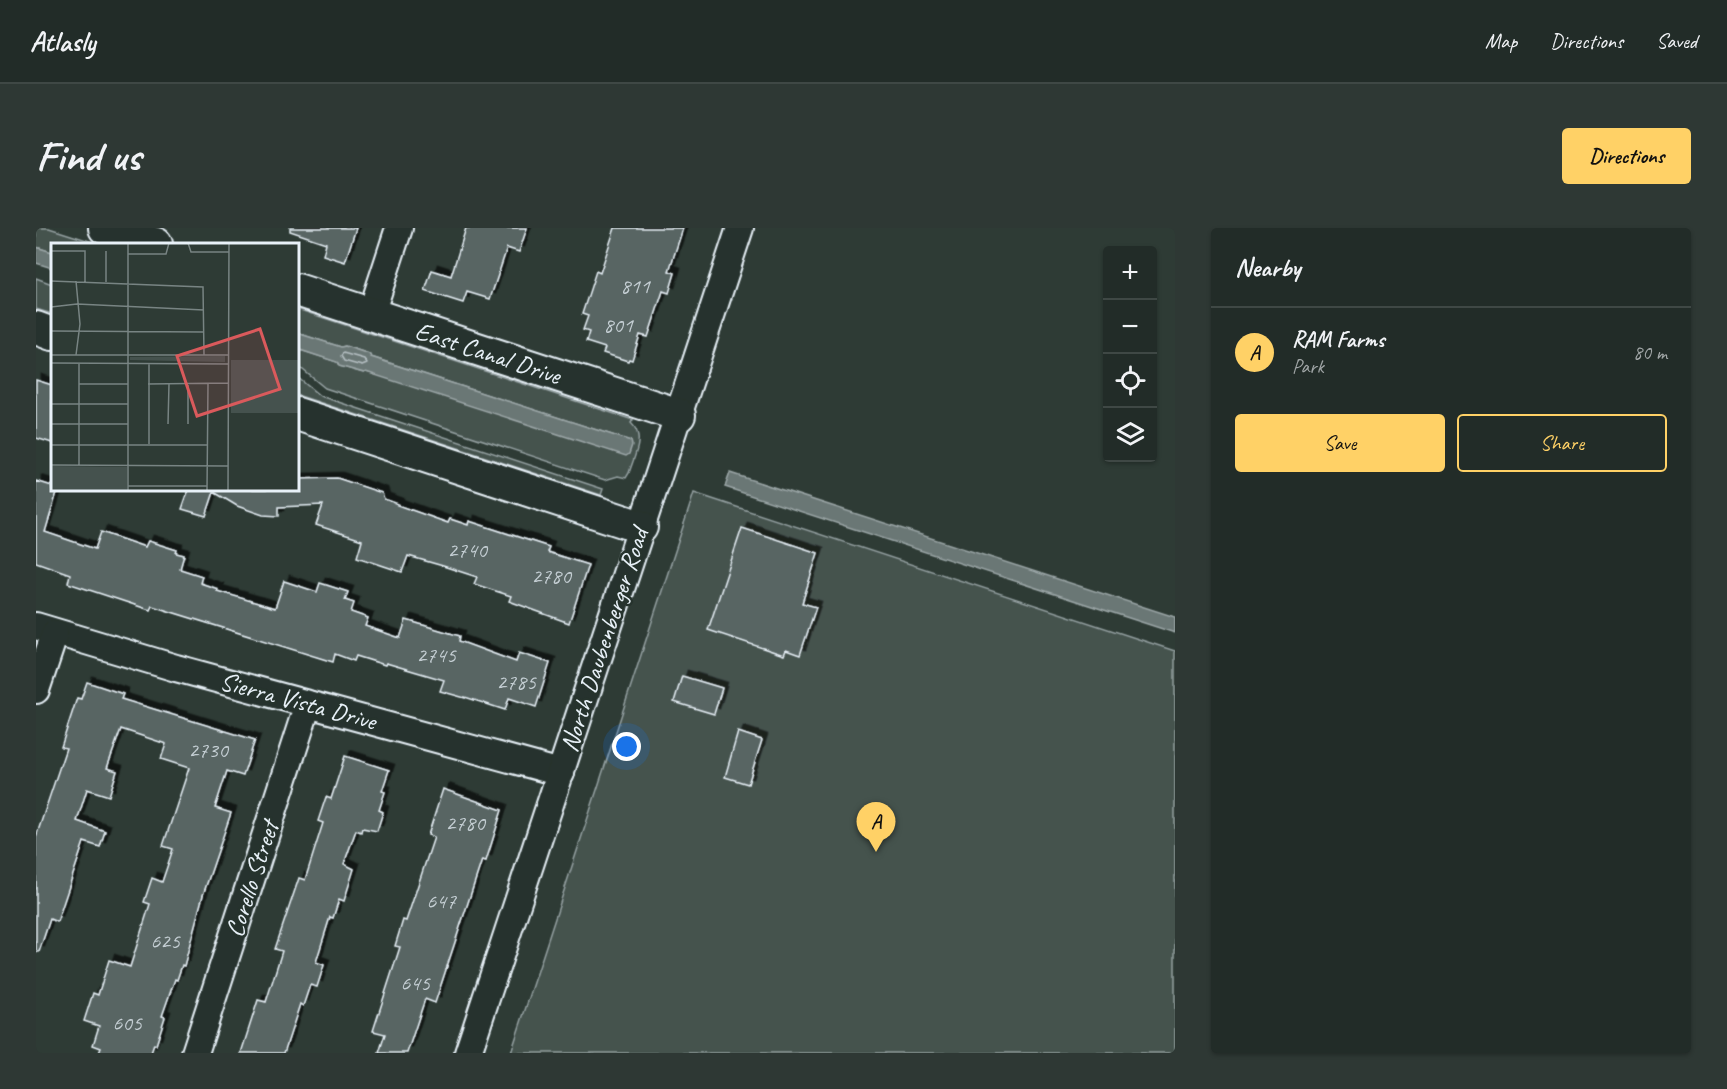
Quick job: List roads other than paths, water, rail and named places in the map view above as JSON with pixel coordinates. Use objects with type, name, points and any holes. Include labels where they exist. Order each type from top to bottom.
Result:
[{"type":"main road","points":[[105,228],[153,243]]},
{"type":"main road","name":"East Canal Drive","points":[[298,290],[679,415]]},
{"type":"main road","points":[[36,328],[51,334]]},
{"type":"main road","points":[[298,414],[641,527]]},
{"type":"street","points":[[371,314],[399,228]]},
{"type":"street","name":"North Daubenberger Road","points":[[468,1053],[740,228]]},
{"type":"street","points":[[36,690],[45,629]]},
{"type":"street","name":"Sierra Vista Drive","points":[[45,629],[561,773]]},
{"type":"street","name":"Corello Street","points":[[195,1053],[308,704]]},
{"type":"water","points":[[36,247],[51,252],[51,268],[36,263]]},
{"type":"water","points":[[298,333],[341,347],[345,346],[369,354],[371,357],[631,441],[632,445],[626,456],[366,372],[339,366],[337,362],[298,349]]},
{"type":"water","points":[[730,473],[1175,617],[1175,633],[725,487]]},
{"type":"place","name":"RAM Farms","points":[[876,852]]}]
